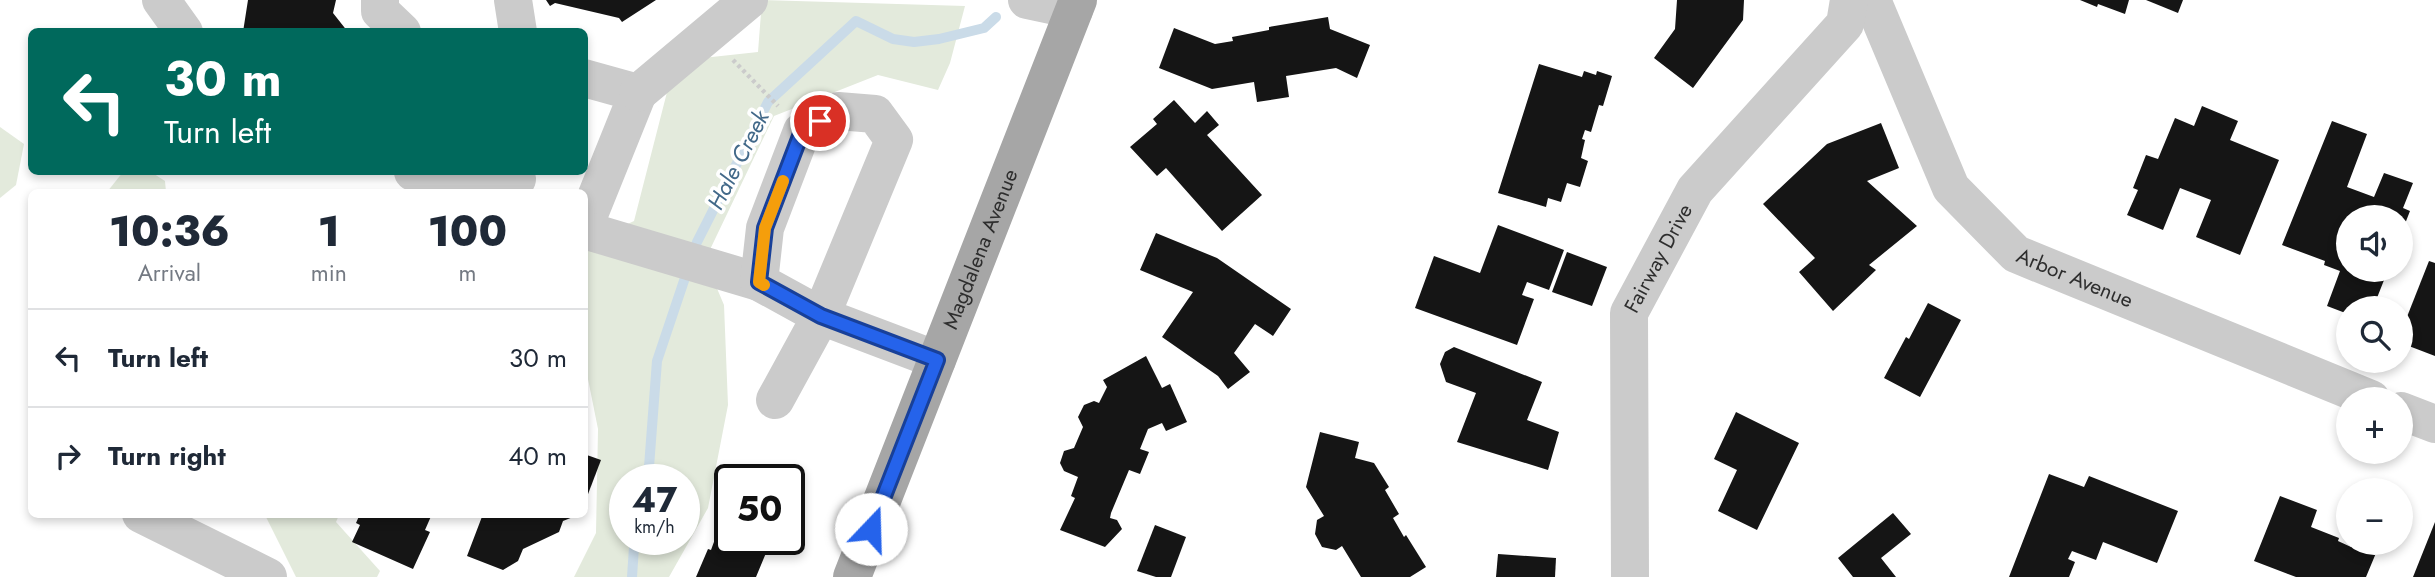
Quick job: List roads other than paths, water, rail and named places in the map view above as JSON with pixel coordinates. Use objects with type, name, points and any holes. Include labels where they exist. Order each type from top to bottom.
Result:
[{"type":"main road","name":"Magdalena Avenue","points":[[852,577],[1076,5]]},
{"type":"street","points":[[160,0],[181,28]]},
{"type":"street","points":[[380,0],[380,11],[398,28]]},
{"type":"street","points":[[513,0],[517,28]]},
{"type":"street","points":[[588,218],[638,93],[749,0]]},
{"type":"street","points":[[1027,0],[1076,5]]},
{"type":"street","name":"Fairway Drive","points":[[1630,577],[1629,313],[1695,190],[1845,24],[1849,0]]},
{"type":"street","name":"Arbor Avenue","points":[[1872,0],[1951,188],[2016,254],[2342,387]]},
{"type":"street","points":[[588,79],[638,93]]},
{"type":"street","points":[[759,282],[765,228],[802,131],[838,111],[875,114],[894,140],[821,316],[775,400]]},
{"type":"street","points":[[430,175],[469,182],[520,181]]},
{"type":"street","points":[[588,229],[759,282],[821,316],[937,360]]},
{"type":"street","points":[[2413,416],[2435,424]]},
{"type":"street","points":[[149,518],[268,577]]},
{"type":"waterway","name":"Hale Creek","points":[[649,464],[657,361],[697,242],[768,102],[856,21],[893,39],[914,42],[984,28],[996,17]]},
{"type":"waterway","name":"Hale Creek","points":[[632,577],[633,555]]}]
